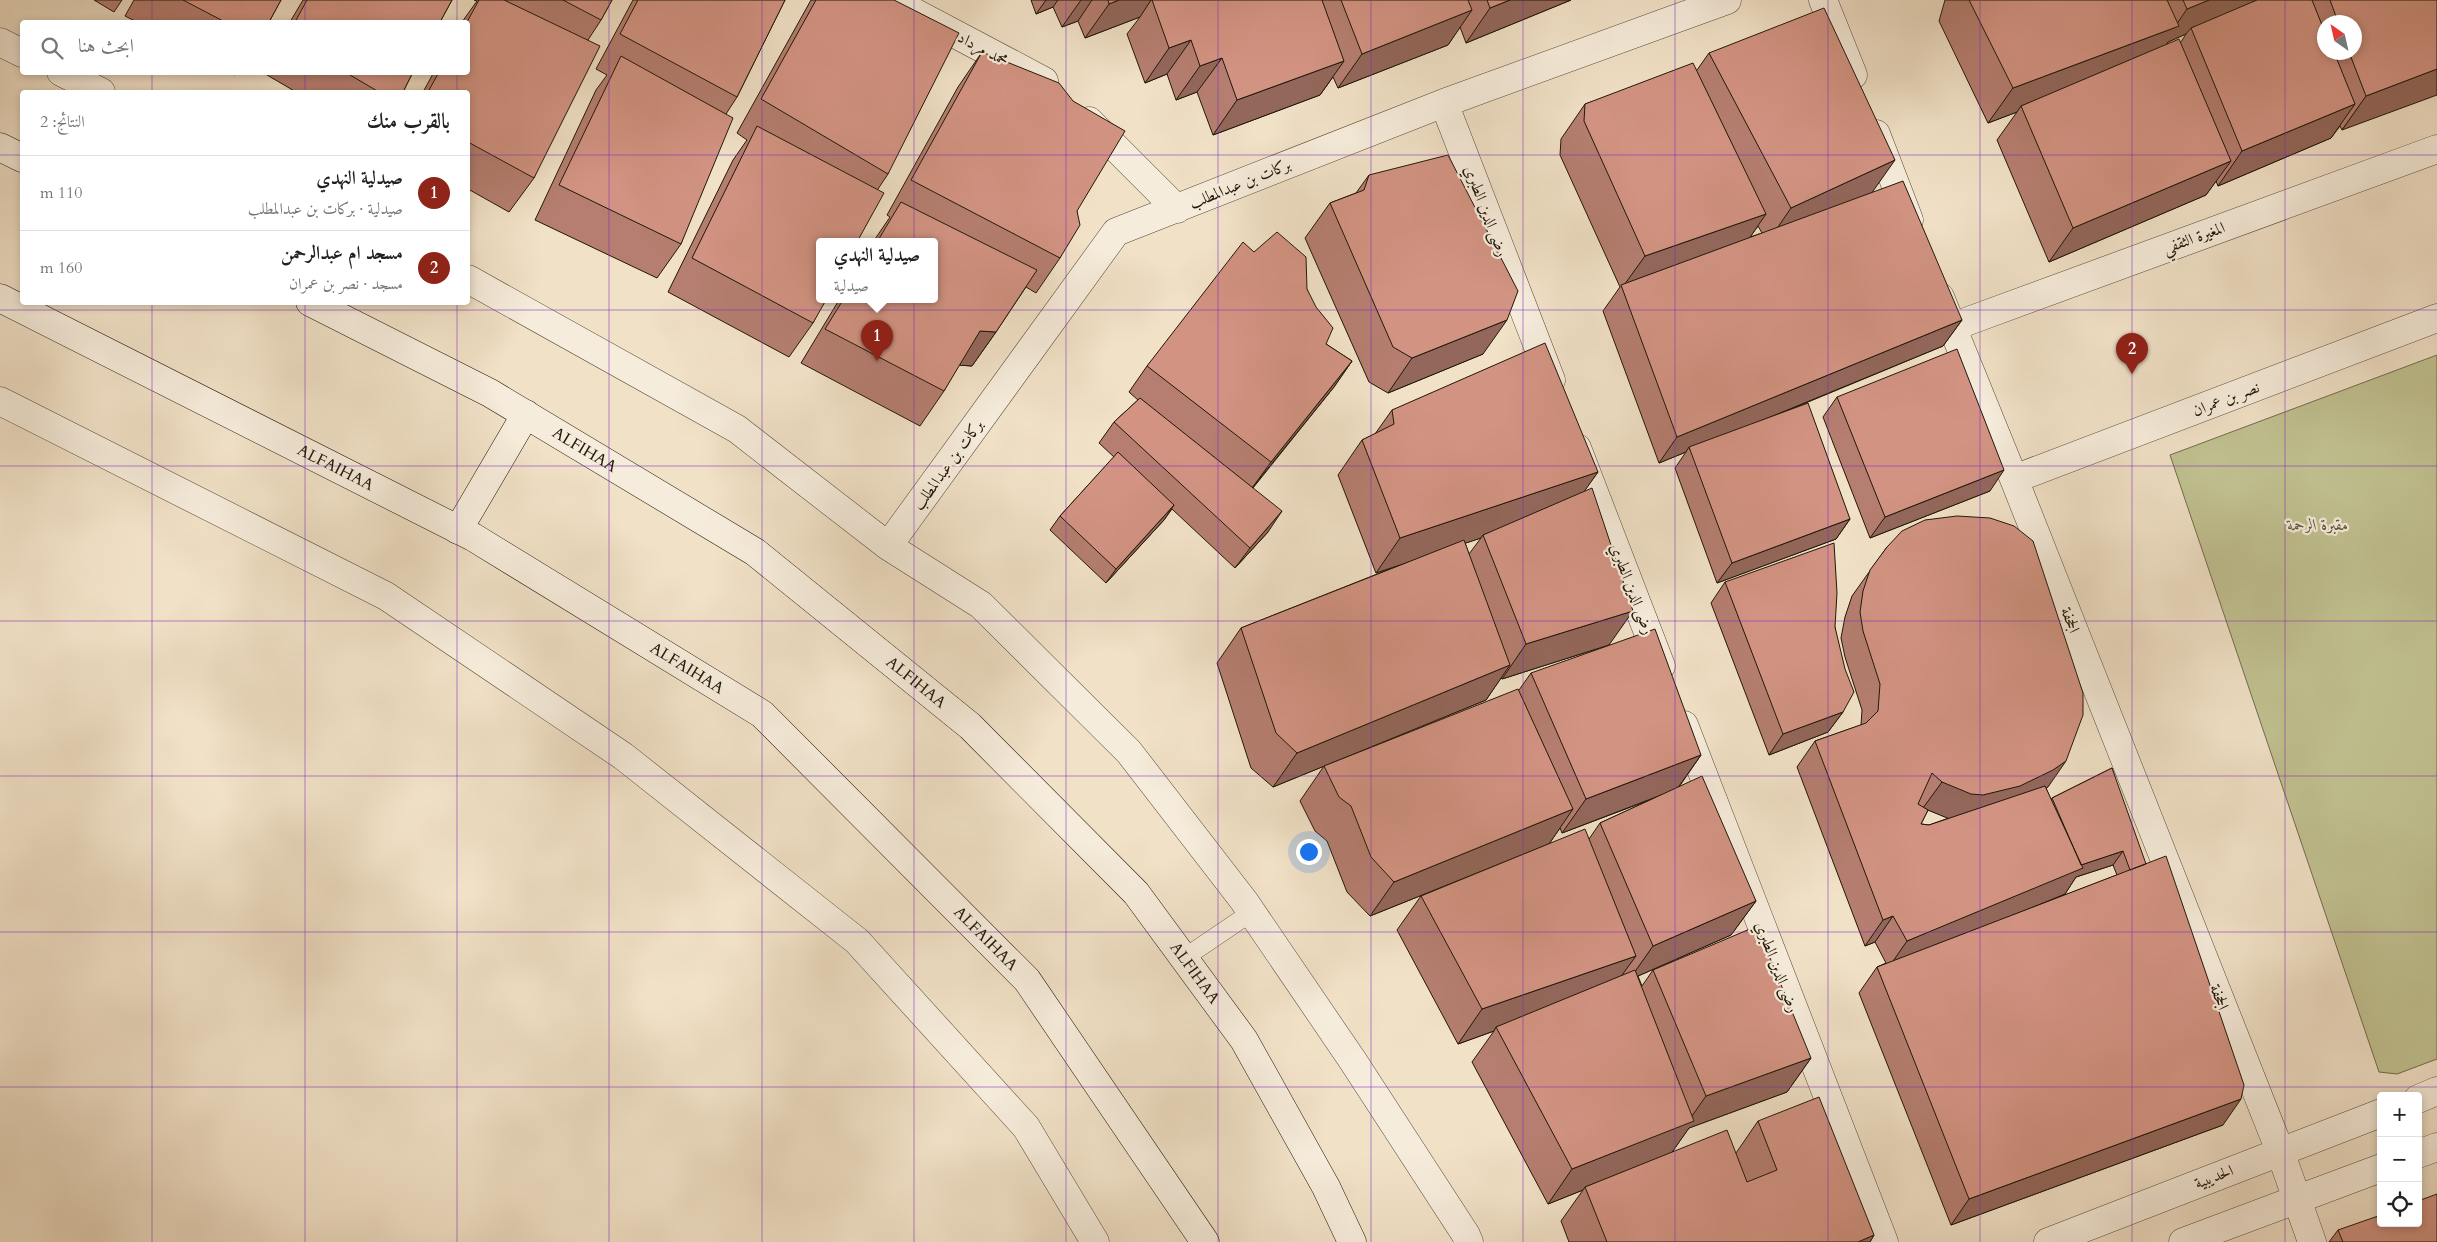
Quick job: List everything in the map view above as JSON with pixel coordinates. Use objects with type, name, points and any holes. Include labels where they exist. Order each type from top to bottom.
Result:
[{"type":"street","name":"محمد مرداد","points":[[891,0],[1056,88],[1177,209]]},
{"type":"street","name":"بركات بن عبدالمطلب","points":[[888,546],[1116,232],[1444,103],[1727,0]]},
{"type":"street","points":[[1823,0],[1919,245]]},
{"type":"street","points":[[0,42],[20,52]]},
{"type":"street","points":[[67,75],[97,90]]},
{"type":"street","name":"رضى الدين الطبري","points":[[1444,103],[1558,400]]},
{"type":"street","points":[[0,147],[20,157]]},
{"type":"street","name":"المغيرة الثقفي","points":[[1952,327],[2437,150]]},
{"type":"street","name":"الجحفة","points":[[1930,272],[2280,1151],[2312,1242]]},
{"type":"street","points":[[470,280],[737,429],[888,546],[981,605],[1128,752],[1252,912],[1354,1061],[1469,1242]]},
{"type":"street","name":"ALFAIHAA","points":[[0,298],[482,542],[762,714],[1027,980],[1206,1242]]},
{"type":"street","name":"ALFIHAA","points":[[316,305],[490,393],[755,552],[970,726],[1136,893],[1244,1040],[1326,1187],[1352,1242]]},
{"type":"street","name":"نصر بن عمران","points":[[2014,479],[2437,318]]},
{"type":"street","points":[[0,400],[386,596],[622,756],[857,941],[1026,1127],[1095,1242]]},
{"type":"street","points":[[458,530],[526,414]]},
{"type":"street","name":"رضى الدين الطبري","points":[[1569,427],[1884,1242]]},
{"type":"street","points":[[2422,1098],[2437,1092]]},
{"type":"street","name":"الحديبية","points":[[2048,1242],[2377,1115]]},
{"type":"street","points":[[2422,1153],[2437,1147]]},
{"type":"street","points":[[2183,1242],[2377,1170]]},
{"type":"lane","points":[[1184,958],[1252,912]]},
{"type":"green space","name":"مقبرة الرحمة","points":[[2437,355],[2437,1059],[2397,1074],[2379,1072],[2170,455]]},
{"type":"building","points":[[183,0],[281,0],[270,20],[221,20]]},
{"type":"building","points":[[307,0],[452,0],[441,20],[296,20]]},
{"type":"building","points":[[479,0],[504,0],[600,46],[534,178],[470,143],[470,90],[429,90],[437,75],[470,75],[470,20],[468,20]]},
{"type":"building","points":[[563,0],[612,0],[601,20]]},
{"type":"building","points":[[638,0],[785,0],[737,97],[620,34]]},
{"type":"building","points":[[816,0],[894,0],[959,33],[888,174],[761,99]]},
{"type":"building","points":[[1108,0],[1119,0],[1109,4]]},
{"type":"building","points":[[1152,0],[1322,0],[1344,61],[1237,100],[1222,58],[1200,66],[1191,40],[1169,48]]},
{"type":"building","points":[[1341,0],[1468,0],[1472,10],[1362,54]]},
{"type":"building","points":[[1487,0],[1510,0],[1490,8]]},
{"type":"building","points":[[1969,0],[2167,0],[2179,26],[2013,88]]},
{"type":"building","points":[[2183,0],[2209,0],[2187,9]]},
{"type":"building","points":[[2257,0],[2312,0],[2318,15],[2317,60],[2337,60],[2355,104],[2242,151],[2191,28]]},
{"type":"building","points":[[2330,0],[2437,0],[2437,69],[2366,96],[2352,60],[2362,60],[2362,15],[2335,15]]},
{"type":"building","points":[[1824,8],[1895,160],[1791,208],[1709,53]]},
{"type":"building","points":[[2179,39],[2231,161],[2073,228],[2021,106]]},
{"type":"building","points":[[982,52],[1059,83],[1073,101],[1125,131],[1077,211],[1080,225],[1060,258],[911,180]]},
{"type":"building","points":[[621,56],[733,118],[681,244],[559,185]]},
{"type":"building","points":[[1693,63],[1766,214],[1645,256],[1584,121],[1585,104]]},
{"type":"building","points":[[350,75],[412,75],[404,90],[376,90]]},
{"type":"building","points":[[757,126],[884,193],[859,238],[816,238],[816,303],[824,303],[813,323],[692,258]]},
{"type":"building","points":[[1448,155],[1518,291],[1507,320],[1412,358],[1393,347],[1330,203],[1364,190],[1369,175]]},
{"type":"building","points":[[1903,181],[1962,320],[1677,437],[1621,285]]},
{"type":"building","points":[[901,202],[1037,270],[996,332],[980,331],[944,391],[825,329],[841,303],[938,303],[938,238],[879,238]]},
{"type":"building","points":[[1277,232],[1306,257],[1307,289],[1316,307],[1333,328],[1326,344],[1352,361],[1271,462],[1147,366],[1243,242],[1254,252]]},
{"type":"building","points":[[1545,343],[1598,472],[1400,538],[1362,440],[1394,424],[1392,410]]},
{"type":"building","points":[[1957,349],[2004,470],[1885,517],[1837,397]]},
{"type":"building","points":[[1140,398],[1282,511],[1250,548],[1114,422]]},
{"type":"building","points":[[1808,403],[1850,519],[1732,563],[1689,447]]},
{"type":"building","points":[[1118,452],[1174,505],[1116,569],[1060,516]]},
{"type":"building","points":[[1592,488],[1633,611],[1526,644],[1483,535]]},
{"type":"building","points":[[1957,516],[1990,518],[2014,526],[2033,541],[2083,693],[2083,715],[2066,761],[2053,770],[2020,786],[1983,795],[1971,794],[1942,782],[1932,773],[1918,804],[1928,810],[1921,824],[1929,825],[2045,786],[2083,868],[1907,941],[1893,916],[1883,920],[1815,741],[1866,723],[1878,711],[1880,684],[1863,631],[1860,612],[1863,591],[1870,570],[1902,531],[1925,520]]},
{"type":"building","points":[[1464,540],[1510,665],[1297,753],[1276,733],[1241,628]]},
{"type":"building","points":[[1834,543],[1837,593],[1835,627],[1845,669],[1854,692],[1843,712],[1783,734],[1725,582]]},
{"type":"building","points":[[1655,629],[1701,755],[1586,799],[1531,673]]},
{"type":"building","points":[[1518,689],[1573,809],[1394,882],[1371,857],[1351,806],[1339,797],[1324,766]]},
{"type":"building","points":[[2112,768],[2146,864],[2130,870],[2123,851],[2081,865],[2052,798]]},
{"type":"building","points":[[1702,776],[1756,901],[1653,946],[1600,823]]},
{"type":"building","points":[[1585,829],[1636,956],[1482,1009],[1421,896]]},
{"type":"building","points":[[2166,856],[2244,1085],[2241,1099],[1969,1199],[1877,967]]},
{"type":"building","points":[[1757,926],[1811,1058],[1706,1096],[1653,970]]},
{"type":"building","points":[[1635,970],[1694,1121],[1572,1169],[1496,1027]]},
{"type":"building","points":[[1819,1097],[1874,1235],[1858,1242],[1607,1242],[1585,1187],[1727,1130],[1747,1182],[1777,1170],[1758,1121]]},
{"type":"building","points":[[2437,1194],[2437,1242],[2343,1242],[2338,1230],[2377,1216],[2377,1227],[2422,1227],[2422,1200]]},
{"type":"place","name":"صيدلية النهدي","points":[[877,361]]},
{"type":"place","name":"مسجد ام عبدالرحمن","points":[[2132,374]]}]
